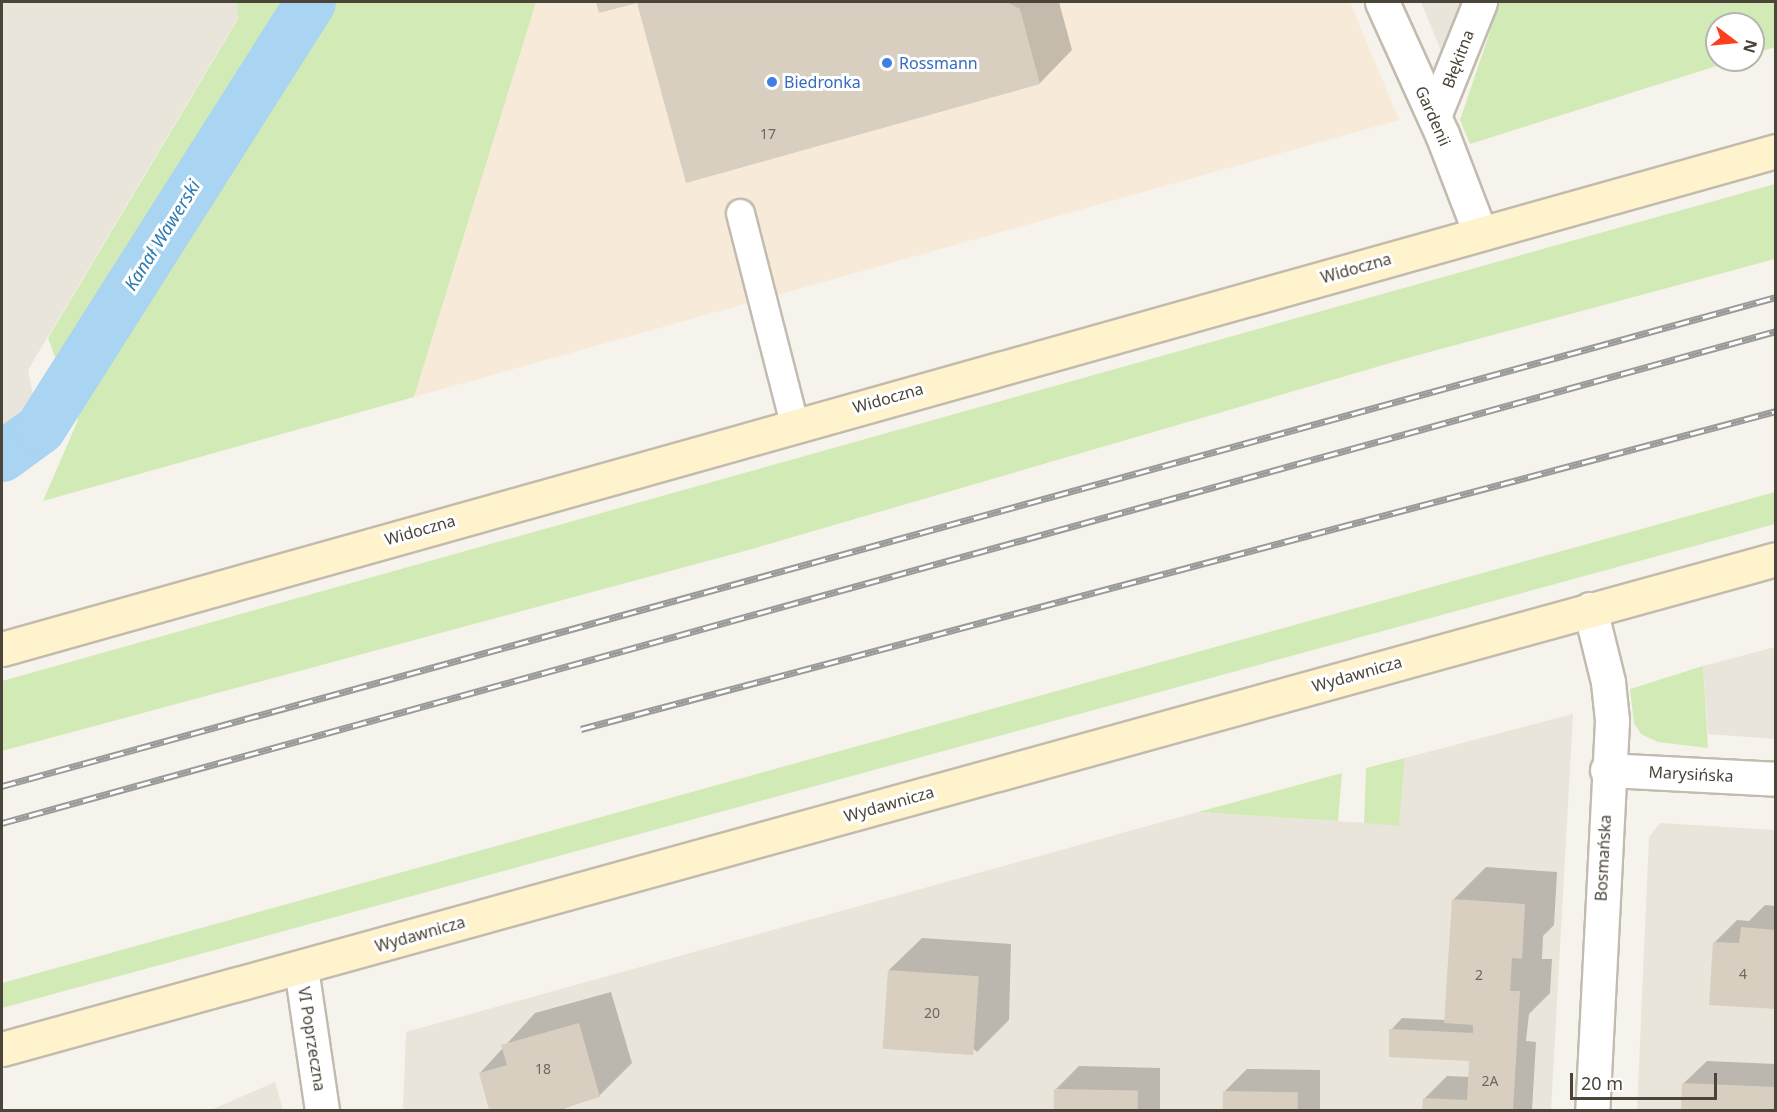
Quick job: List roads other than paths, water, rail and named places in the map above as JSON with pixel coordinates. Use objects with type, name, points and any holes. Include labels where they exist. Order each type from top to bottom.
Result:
[{"type":"main road","name":"Widoczna","points":[[2,649],[794,424],[1776,151]]},
{"type":"main road","name":"Wydawnicza","points":[[2,1049],[1776,559]]},
{"type":"street","name":"Gardenii","points":[[1382,2],[1434,116],[1480,233]]},
{"type":"street","name":"Błękitna","points":[[1434,116],[1480,2]]},
{"type":"street","name":"Bosmańska","points":[[1590,609],[1608,682],[1612,721],[1607,770],[1592,1110]]},
{"type":"street","name":"Marysińska","points":[[1607,770],[1776,778]]},
{"type":"street","name":"VI Poprzeczna","points":[[301,968],[322,1110]]},
{"type":"lane","points":[[740,213],[794,424]]},
{"type":"waterway","name":"Kanał Wawerski","points":[[2,456],[40,428],[310,2]]},
{"type":"railway","points":[[2,786],[1776,297]]},
{"type":"railway","points":[[2,823],[1776,331]]},
{"type":"railway","points":[[581,729],[1776,411]]},
{"type":"place","name":"Rossmann","points":[[887,63]]},
{"type":"place","name":"Biedronka","points":[[772,82]]}]
